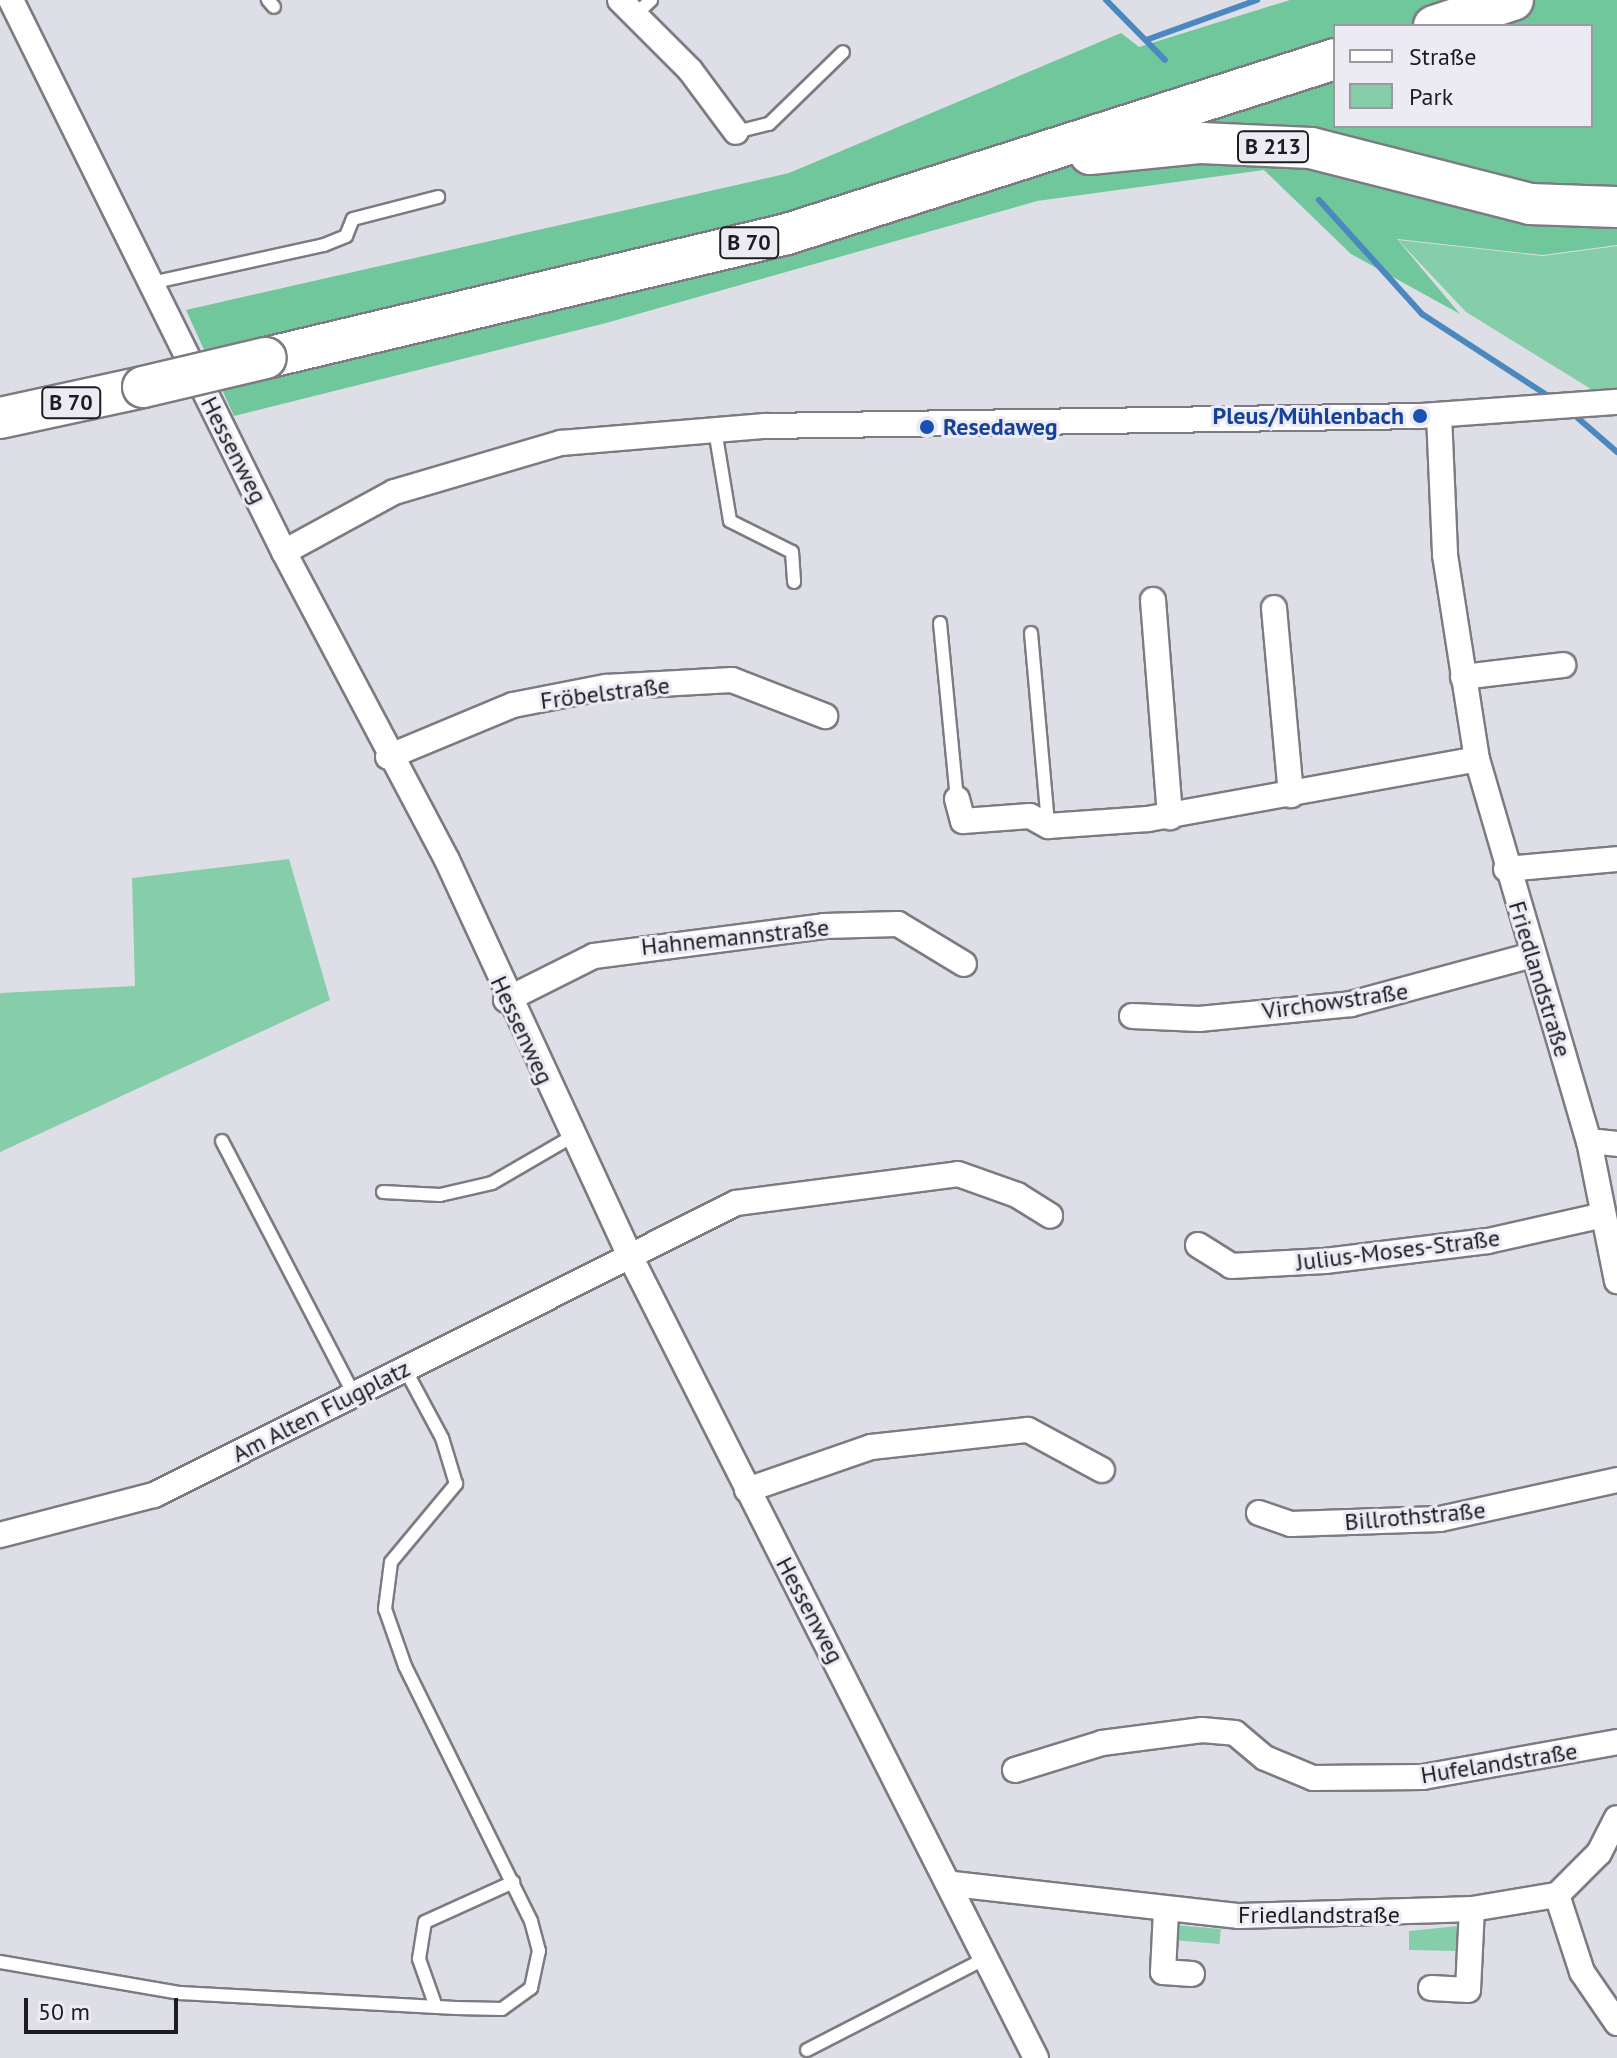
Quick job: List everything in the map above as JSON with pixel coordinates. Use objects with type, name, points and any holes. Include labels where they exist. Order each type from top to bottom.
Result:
[{"type":"main road","points":[[1440,24],[1513,0]]},
{"type":"main road","name":"B 70","points":[[0,418],[787,234],[1011,165],[1333,60]]},
{"type":"main road","name":"B 213","points":[[1011,165],[1201,143],[1311,148],[1530,204],[1617,207]]},
{"type":"street","name":"Hessenweg","points":[[9,4],[388,757],[447,860],[506,1000],[629,1254],[747,1490],[953,1884],[1036,2058]]},
{"type":"street","points":[[636,5],[736,132]]},
{"type":"street","points":[[284,552],[394,492],[483,461],[561,443],[715,430],[1439,415],[1527,404],[1617,402]]},
{"type":"street","name":"Friedlandstraße","points":[[1439,415],[1445,555],[1477,759],[1506,869],[1589,1141],[1617,1281]]},
{"type":"street","points":[[1153,600],[1170,817]]},
{"type":"street","points":[[1274,608],[1291,795]]},
{"type":"street","points":[[1463,677],[1563,665]]},
{"type":"street","name":"Fröbelstraße","points":[[388,757],[513,705],[606,687],[732,680],[825,716]]},
{"type":"street","points":[[957,799],[963,821],[1030,816],[1048,826],[1170,817],[1477,759]]},
{"type":"street","points":[[1506,869],[1617,859]]},
{"type":"street","name":"Hahnemannstraße","points":[[506,1000],[594,956],[824,926],[898,924],[964,964]]},
{"type":"street","name":"Virchowstraße","points":[[1132,1016],[1199,1019],[1351,1004],[1532,955]]},
{"type":"street","points":[[1589,1141],[1617,1144]]},
{"type":"street","name":"Am Alten Flugplatz","points":[[0,1535],[154,1495],[736,1203],[892,1178],[958,1174],[1050,1216]]},
{"type":"street","name":"Julius-Moses-Straße","points":[[1198,1245],[1231,1266],[1325,1261],[1488,1241],[1603,1215]]},
{"type":"street","points":[[747,1490],[871,1447],[1028,1430],[1102,1470]]},
{"type":"street","name":"Billrothstraße","points":[[1259,1513],[1291,1524],[1440,1519],[1617,1480]]},
{"type":"street","name":"Hufelandstraße","points":[[1015,1770],[1102,1743],[1202,1730],[1235,1733],[1265,1758],[1313,1778],[1437,1776],[1617,1742]]},
{"type":"street","points":[[1617,1818],[1599,1853],[1557,1895],[1582,1972],[1617,2023]]},
{"type":"street","name":"Friedlandstraße","points":[[953,1884],[1166,1911],[1308,1918],[1472,1909],[1557,1895]]},
{"type":"street","points":[[1431,1988],[1468,1990],[1472,1909]]},
{"type":"street","points":[[1166,1911],[1163,1972],[1192,1974]]},
{"type":"lane","points":[[736,132],[769,124],[843,52]]},
{"type":"lane","points":[[151,283],[324,245],[346,236],[353,219],[438,197]]},
{"type":"lane","points":[[715,430],[730,521],[792,552],[794,582]]},
{"type":"lane","points":[[940,623],[957,799]]},
{"type":"lane","points":[[1031,633],[1048,826]]},
{"type":"lane","points":[[383,1192],[440,1195],[492,1183],[573,1136]]},
{"type":"lane","points":[[222,1141],[354,1395]]},
{"type":"lane","points":[[0,1962],[180,1993],[436,2007],[502,2009],[531,1988],[539,1951],[513,1882],[405,1666],[385,1609],[391,1562],[456,1484],[442,1438],[405,1369]]},
{"type":"lane","points":[[436,2007],[419,1959],[425,1922],[513,1882]]},
{"type":"lane","points":[[807,2050],[988,1957]]},
{"type":"green space","points":[[1290,0],[1617,0],[1617,245],[1543,255],[1397,239],[1460,314],[1351,254],[1264,170],[1037,201],[606,323],[234,416],[186,310],[789,173],[1121,33],[1139,47]]},
{"type":"green space","points":[[1398,240],[1543,256],[1617,246],[1617,393],[1599,394],[1466,312]]},
{"type":"green space","points":[[289,859],[330,1000],[0,1152],[0,993],[135,986],[132,878]]},
{"type":"green space","points":[[1174,1925],[1221,1929],[1220,1944],[1173,1940]]},
{"type":"green space","points":[[1458,1926],[1458,1951],[1409,1950],[1409,1931]]},
{"type":"waterway","points":[[1106,0],[1165,60]]},
{"type":"waterway","points":[[1146,40],[1257,0]]},
{"type":"waterway","points":[[1319,200],[1422,314],[1553,399]]},
{"type":"waterway","points":[[1572,413],[1617,452]]},
{"type":"place","name":"Pleus/Mühlenbach","points":[[1420,416]]},
{"type":"place","name":"Resedaweg","points":[[927,427]]}]
